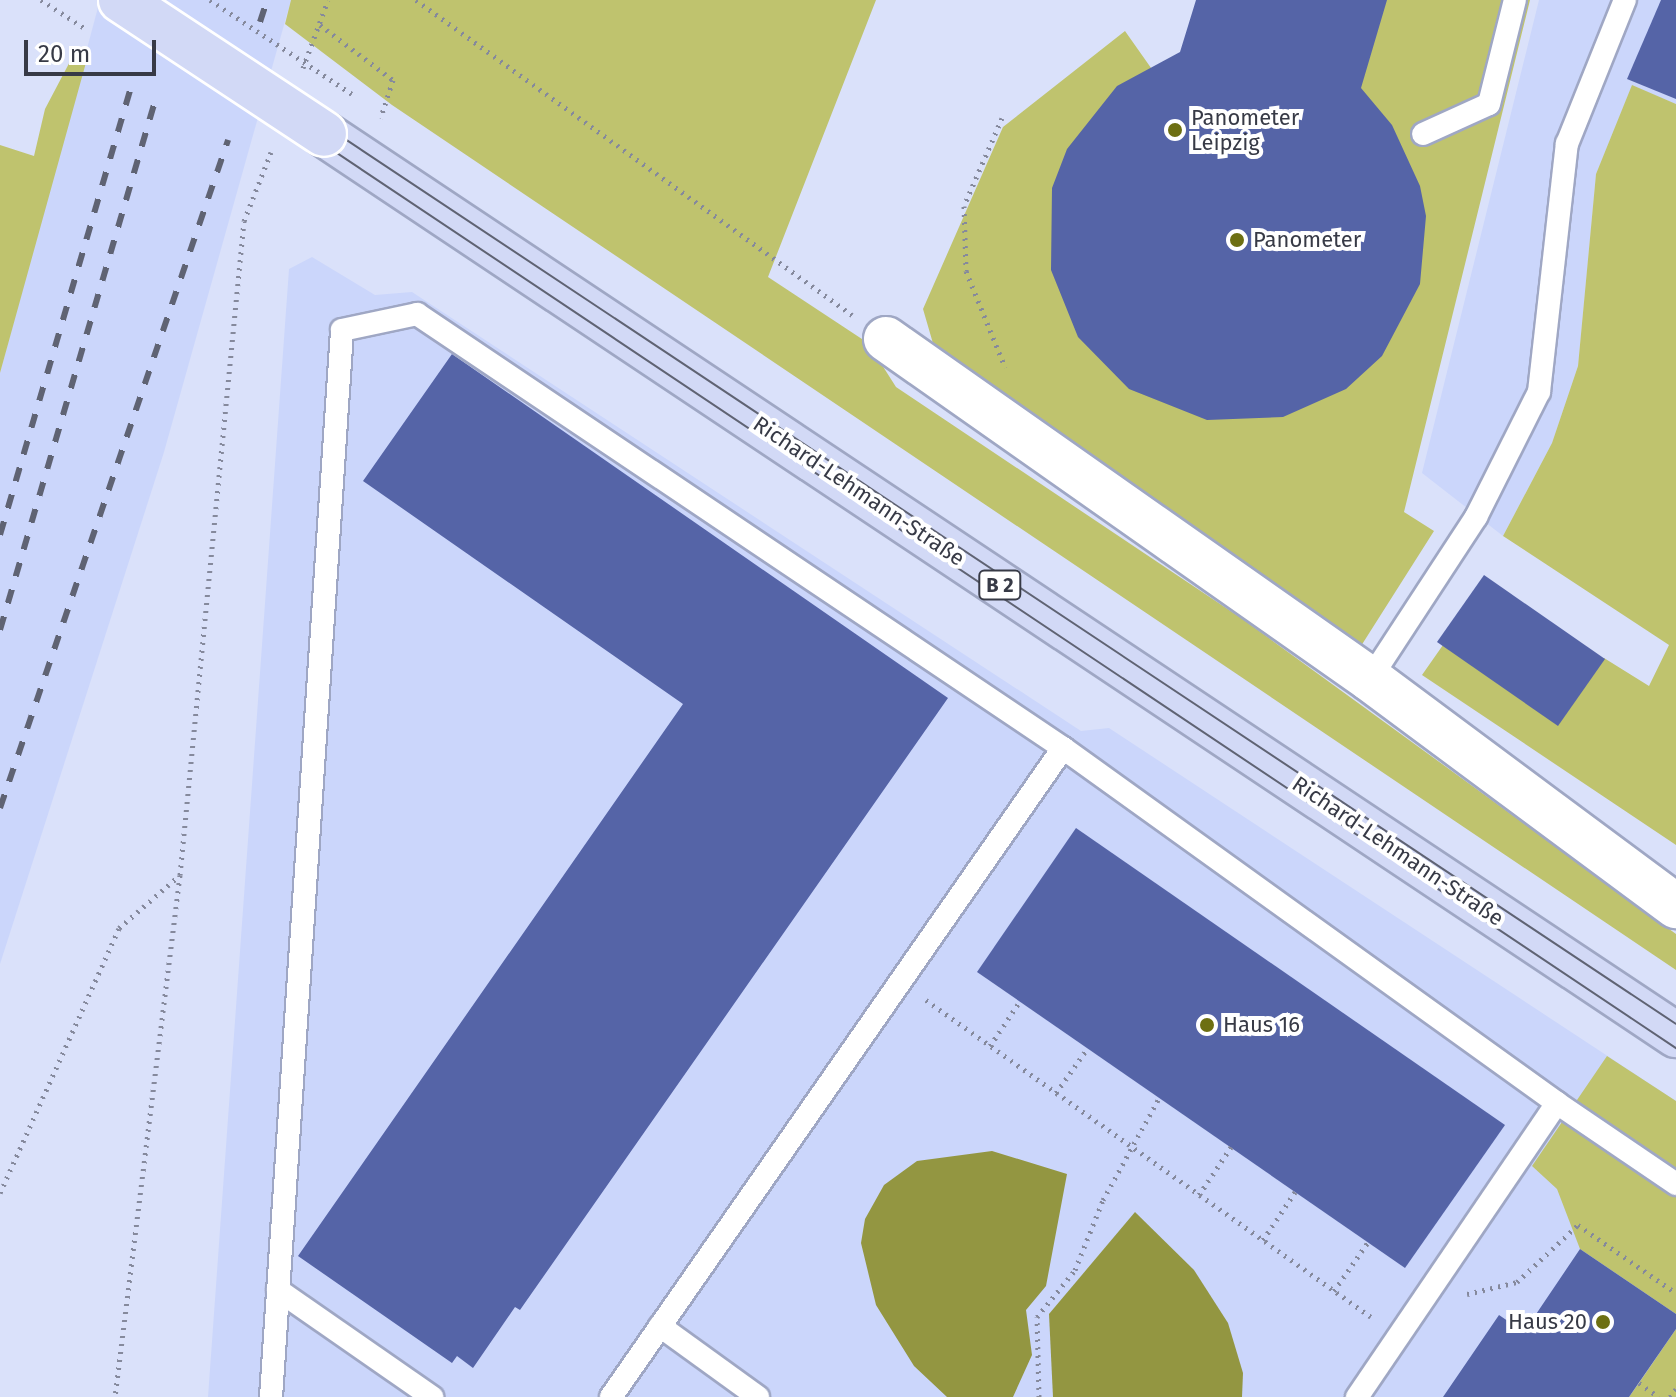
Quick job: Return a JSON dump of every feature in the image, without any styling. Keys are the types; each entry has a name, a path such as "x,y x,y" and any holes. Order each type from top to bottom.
{"main road":[{"name":"Richard-Lehmann-Straße","path":"121,0 1676,1035"}],"street":[{"path":"886,339 1370,679 1676,906"}],"lane":[{"path":"1423,134 1489,104 1515,0"},
{"path":"1370,679 1476,517 1539,392 1567,144 1625,0"},
{"path":"271,1397 342,330 417,314 1063,748 1557,1103 1676,1184"},
{"path":"611,1397 1063,748"},
{"path":"1357,1397 1557,1103"},
{"path":"278,1290 432,1397"},
{"path":"660,1326 758,1397"}],"path":[{"path":"210,0 352,94"},
{"path":"328,0 320,25 393,80"},
{"path":"416,0 886,339"},
{"path":"1002,118 964,206 966,271 1011,378"},
{"path":"115,1397 180,875 244,221"},
{"path":"0,1193 119,928 180,875"},
{"path":"900,982 1398,1336"},
{"path":"990,1046 1020,1001"},
{"path":"1056,1093 1087,1049"},
{"path":"1039,1397 1037,1317 1075,1270 1131,1146 1159,1098"},
{"path":"1199,1195 1231,1147"},
{"path":"1263,1240 1295,1192"},
{"path":"1454,1294 1517,1282 1578,1225 1676,1293"},
{"path":"1334,1291 1368,1242"},
{"path":"1639,1383 1659,1397"},
{"path":"1670,1397 1676,1389"}],"shaded area":[{"path":"100,0 291,0 164,452 0,964 0,373"},
{"path":"1539,0 1676,0 1676,104 1632,86 1596,174 1578,366 1552,443 1503,536 1422,473"},
{"path":"312,257 375,295 412,292 1081,731 1109,728 1676,1101 1676,1397 208,1397 289,269"},
{"path":"992,1151 1067,1174 1046,1286 1026,1310 1032,1355 1013,1397 947,1397 914,1366 876,1305 861,1243 865,1219 884,1185 917,1161"},
{"path":"1135,1212 1194,1270 1228,1323 1243,1373 1242,1397 1053,1397 1049,1314"}],"green space":[{"path":"291,0 876,0 768,277 868,343 896,387 1244,620 1676,934 1676,970 392,105 285,24"},
{"path":"1348,0 1530,0 1404,512 1434,531 1361,646 939,364 923,309 1003,127 1125,31 1156,75"},
{"path":"75,52 87,59 0,373 0,145 34,156 45,109"},
{"path":"1632,85 1676,104 1676,845 1422,675 1443,645 1558,725 1604,658 1649,686 1669,645 1503,536 1552,443 1578,366 1596,174"},
{"path":"1607,1056 1676,1101 1676,1314 1580,1249 1557,1189 1532,1166"},
{"path":"1676,1329 1676,1397 1629,1397 1639,1383"}],"building":[{"name":"Panometer","path":"1196,0 1387,0 1361,88 1392,125 1420,186 1426,216 1420,284 1382,356 1346,389 1283,417 1207,420 1129,389 1078,337 1051,270 1052,188 1067,149 1117,86 1180,52"},
{"path":"1661,0 1676,0 1676,99 1627,79"},
{"path":"452,354 948,698 520,1310 515,1307 473,1368 457,1356 452,1363 298,1256 683,704 363,481"},
{"path":"1484,575 1605,659 1558,726 1437,642"},
{"name":"Haus 16","path":"1076,828 1505,1125 1405,1268 977,972"},
{"name":"Haus 20","path":"1580,1249 1676,1314 1676,1329 1629,1397 1443,1397 1499,1315 1524,1332"}],"tram line":[{"path":"108,0 1676,1048"},
{"path":"136,0 1676,1024"}],"railway":[{"path":"260,22 267,0"},
{"path":"0,535 133,79"},
{"path":"0,630 157,94"},
{"path":"0,808 228,140"}],"place":[{"name":"Panometer Leipzig","path":"1175,130"},
{"name":"Panometer","path":"1237,240"},
{"name":"Haus 16","path":"1207,1025"},
{"name":"Haus 20","path":"1603,1322"}]}
